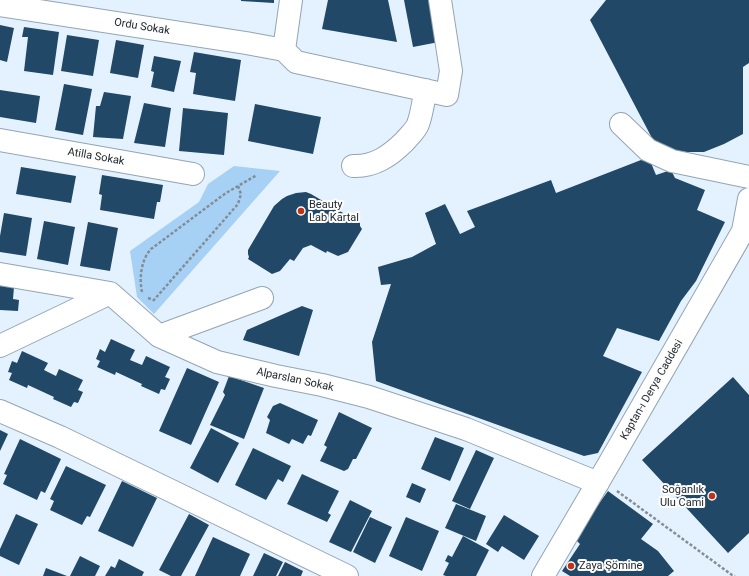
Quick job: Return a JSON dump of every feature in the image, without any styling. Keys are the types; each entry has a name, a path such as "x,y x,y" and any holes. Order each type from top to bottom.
{"street":[{"path":"291,0 284,50 296,62 448,95 451,71 440,0"},
{"name":"Ordu Sokak","path":"0,5 284,50"},
{"path":"353,166 367,165 380,160 390,154 409,136 418,125 426,90"},
{"path":"621,124 648,150 672,161 749,176"},
{"name":"Atilla Sokak","path":"0,140 193,174"},
{"name":"Kaptan-ı Derya Caddesi","path":"544,576 746,233 749,199"},
{"path":"0,274 110,293"},
{"path":"0,346 110,293"},
{"name":"Alparslan Sokak","path":"110,293 159,336 217,362 369,397 466,429 598,482"},
{"path":"159,336 262,298"},
{"path":"0,411 68,441 346,576"}],"path":[{"path":"142,294 142,267 147,254 151,249 226,193 257,175"},
{"path":"138,318 238,204 241,194 238,186"},
{"path":"145,297 154,300"},
{"path":"598,482 614,489 735,576"}],"shaded area":[{"path":"234,166 280,171 154,314 137,297 130,251 199,202 208,184"}],"building":[{"path":"274,0 274,3 241,1"},
{"path":"328,0 388,0 397,42 322,29"},
{"path":"404,0 431,0 439,42 413,47"},
{"path":"606,0 749,0 749,63 743,67 743,134 704,152 686,152 669,149 653,140 590,20"},
{"path":"0,25 14,28 7,62 0,60"},
{"path":"24,27 59,32 53,75 24,71 28,37 22,37"},
{"path":"67,35 99,40 93,76 61,71"},
{"path":"116,40 144,45 138,78 110,73"},
{"path":"194,52 241,60 235,101 193,94 196,73 190,72"},
{"path":"154,56 181,61 174,92 151,87 154,72 151,71"},
{"path":"64,84 92,89 83,135 55,130"},
{"path":"0,90 40,96 36,123 0,117"},
{"path":"104,92 131,96 123,139 93,137 96,106 100,106"},
{"path":"144,103 171,108 165,147 134,143"},
{"path":"255,104 321,117 313,154 248,141"},
{"path":"183,108 228,113 224,155 179,151"},
{"path":"641,160 651,163 656,175 671,170 675,178 705,190 697,210 725,222 696,281 681,301 659,341 617,328 603,356 642,372 598,453 584,456 376,381 372,342 391,284 381,285 378,267 412,257 436,244 425,213 445,204 460,234 475,227 467,211 551,180 556,193"},
{"path":"21,167 76,176 71,203 16,194"},
{"path":"102,175 163,185 160,202 157,202 154,219 100,210 102,195 99,194"},
{"path":"306,192 360,223 362,229 348,252 338,256 327,251 326,253 311,245 303,248 294,261 290,259 280,271 272,274 248,259 248,250 274,206 287,196"},
{"path":"4,213 32,218 26,256 0,252 0,236"},
{"path":"44,221 75,227 68,265 37,259"},
{"path":"88,222 118,228 110,271 80,266"},
{"path":"0,286 14,287 13,299 19,300 18,311 0,310"},
{"path":"302,306 313,310 299,356 243,340 247,330"},
{"path":"111,339 135,350 130,360 142,365 146,356 170,367 165,377 170,379 165,390 161,389 159,394 116,372 115,375 97,367 100,361 96,359 100,349 105,352"},
{"path":"22,351 48,363 44,370 56,376 59,369 83,380 78,390 83,392 78,403 74,402 71,407 28,385 27,388 9,380 12,373 8,372 12,361 17,363"},
{"path":"187,368 219,382 191,445 159,431"},
{"path":"229,376 264,388 244,439 210,425 225,395 223,392"},
{"name":"Soğanlık Ulu Cami","path":"733,377 749,395 749,533 728,553 642,460"},
{"path":"280,403 318,420 311,436 308,435 303,444 292,439 289,444 266,433 270,420 267,417 273,406"},
{"path":"339,412 372,428 356,459 353,459 348,469 344,471 320,461 327,447 324,445"},
{"path":"211,428 239,443 218,483 190,468"},
{"path":"0,430 8,434 0,451"},
{"path":"435,437 464,448 450,481 421,469"},
{"path":"20,439 61,459 45,493 41,491 37,500 3,484 7,475 4,474"},
{"path":"253,448 291,466 283,482 278,479 266,500 235,485"},
{"path":"476,450 494,458 470,509 452,501"},
{"path":"66,466 106,485 90,517 87,516 82,525 50,510 54,501 50,499"},
{"path":"302,474 339,491 328,513 331,515 327,522 287,504"},
{"path":"122,481 157,498 133,547 98,531"},
{"path":"412,483 426,489 420,503 406,497"},
{"path":"608,491 653,524 641,539 658,551 674,571 668,576 570,576 562,571 580,544 574,538"},
{"path":"350,500 372,511 351,552 329,542"},
{"path":"456,504 486,516 476,541 445,528"},
{"path":"16,514 38,524 19,565 0,556 0,549"},
{"path":"189,514 209,525 181,576 171,576 159,570"},
{"path":"504,515 539,536 524,560 502,546 498,552 486,544"},
{"path":"370,517 392,527 375,563 353,552"},
{"path":"406,517 439,531 422,571 389,556"},
{"path":"463,536 489,550 476,576 443,575 449,563 445,561 448,555 452,557"},
{"path":"213,537 250,554 240,576 195,576"},
{"path":"264,553 283,562 276,576 253,576"},
{"path":"80,556 100,566 95,576 70,576"},
{"path":"119,559 144,572 142,576 105,576 111,566 115,568"},
{"path":"285,562 303,571 301,576 278,576"},
{"path":"46,568 67,576 43,576"}],"place":[{"name":"Beauty Lab Kartal","path":"301,211"},
{"name":"Soğanlık Ulu Cami","path":"712,496"},
{"name":"Zaya Şömine","path":"571,566"}]}
